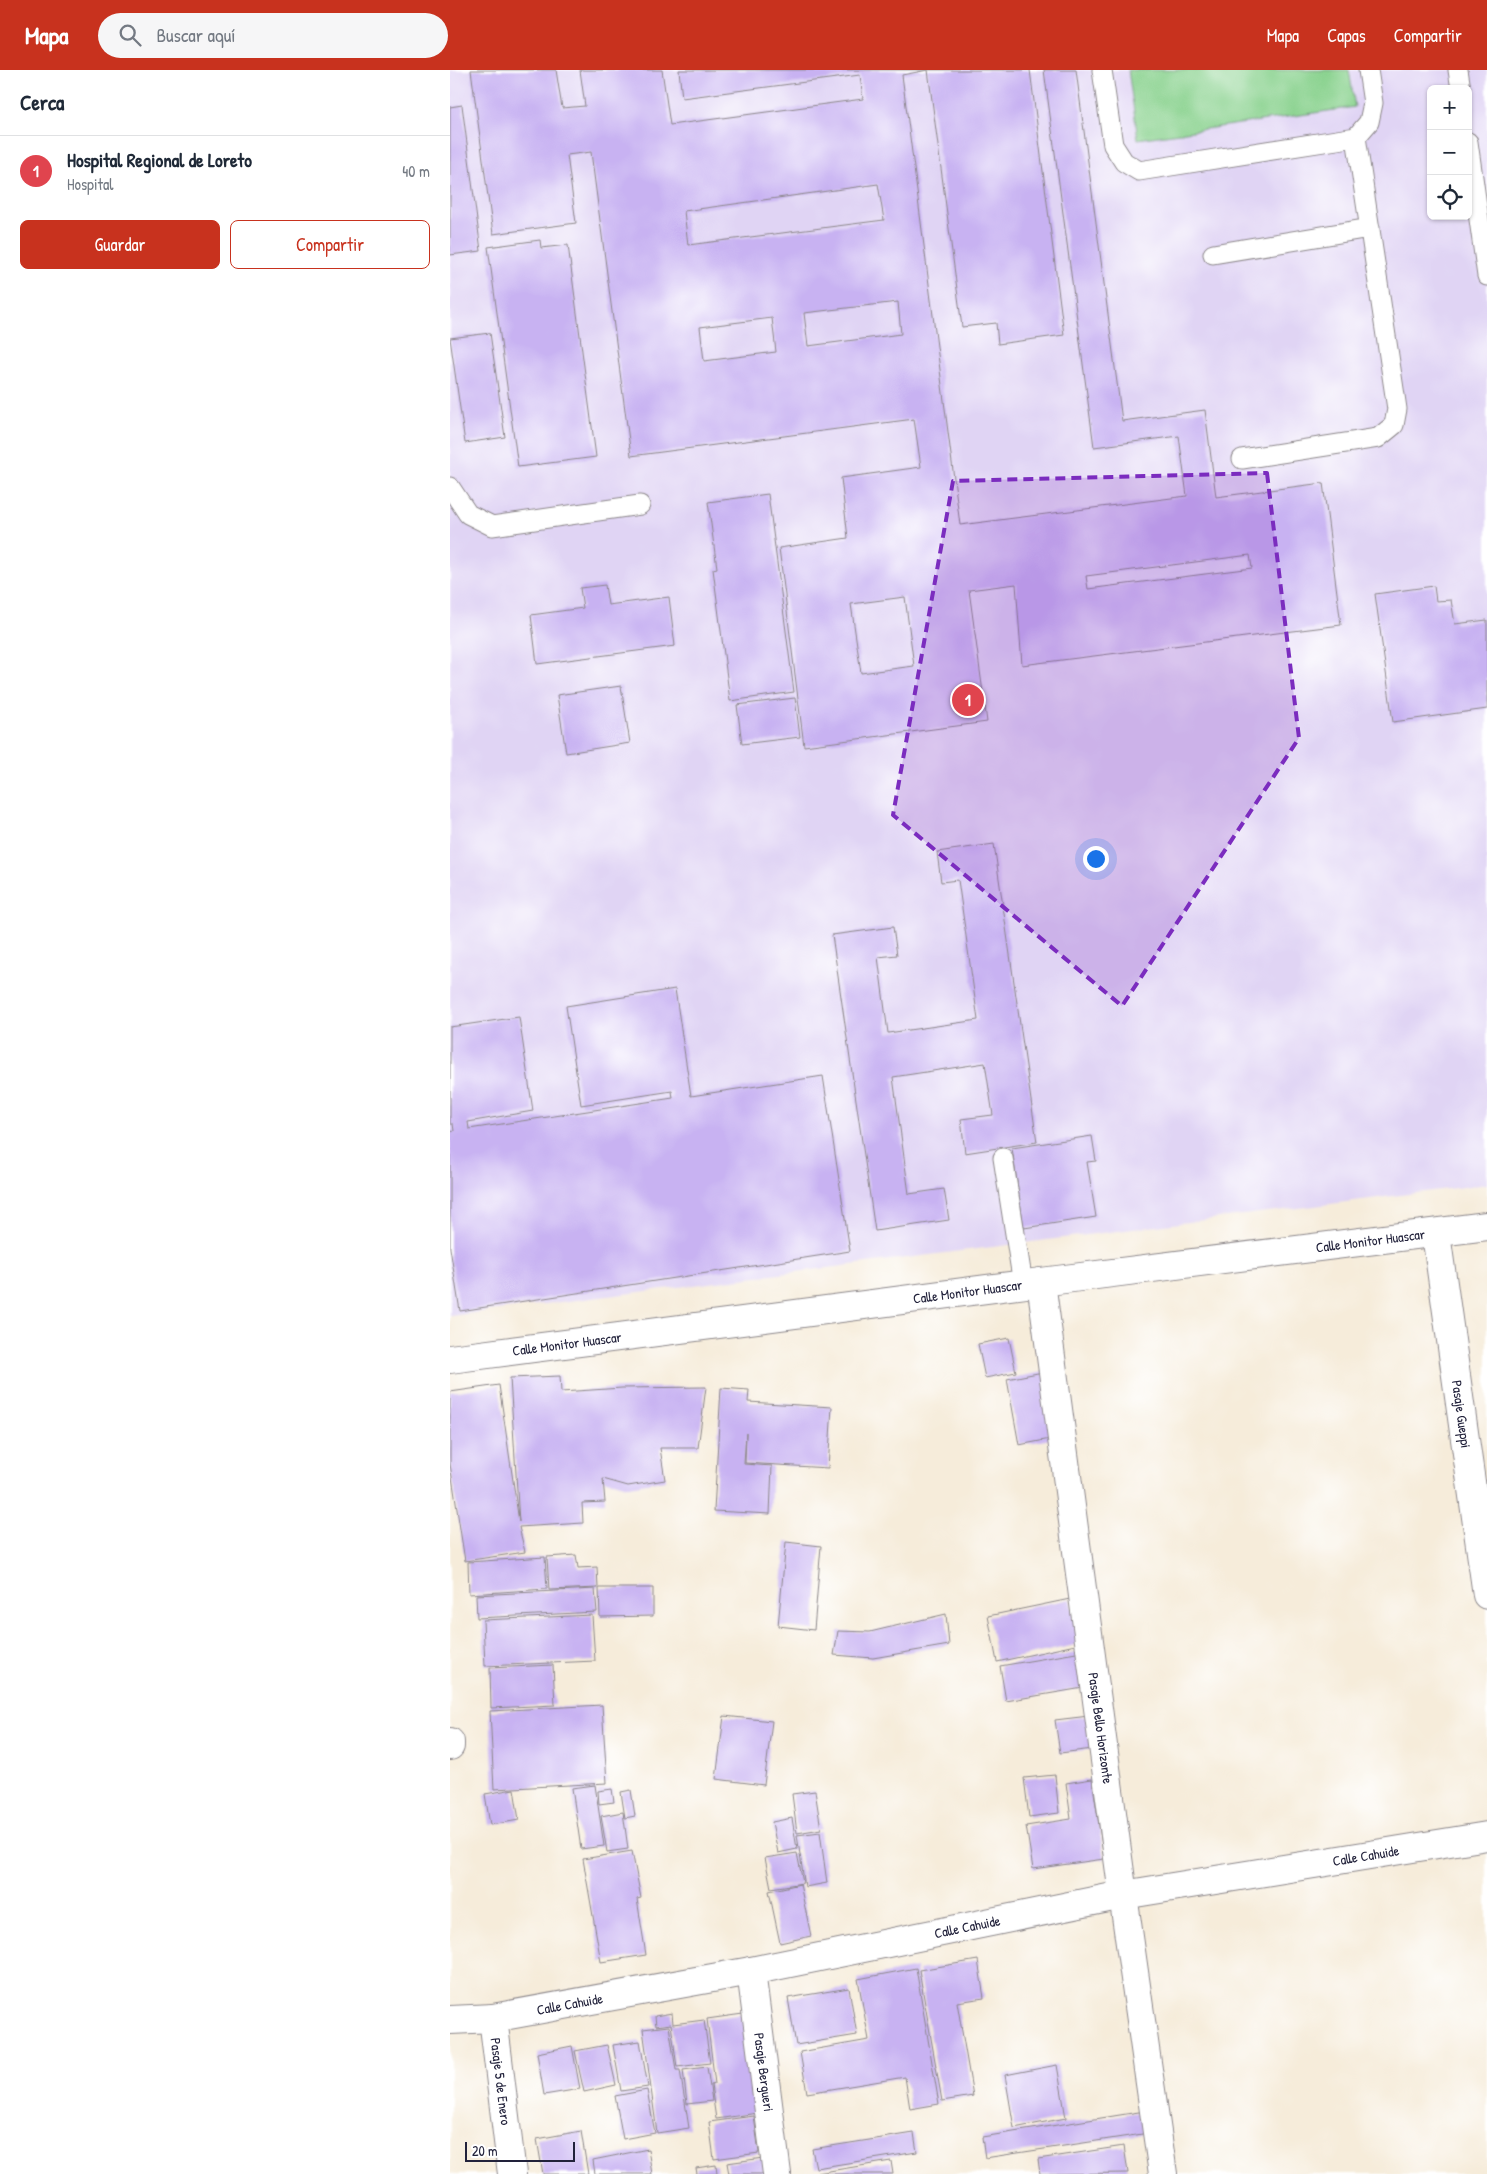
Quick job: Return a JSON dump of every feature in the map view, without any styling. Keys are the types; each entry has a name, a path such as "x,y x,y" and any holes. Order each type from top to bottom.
{"street":[{"name":"Calle Monitor Huascar","path":"450,1359 1487,1226"},
{"name":"Pasaje Gueppi","path":"1436,1234 1487,1595"},
{"name":"Pasaje Bello Horizonte","path":"1032,1283 1163,2174"},
{"name":"Calle Cahuide","path":"450,2020 493,2018 751,1971 1123,1895 1487,1836"},
{"name":"Pasaje Bergueri","path":"751,1971 776,2174"},
{"name":"Pasaje 5 de Enero","path":"493,2018 512,2174"}],"lane":[{"path":"1102,70 1113,146 1124,162 1139,171 1356,137 1369,122 1373,104 1368,70"},
{"path":"1458,70 1460,85"},
{"path":"1242,459 1378,438 1394,425 1397,409 1356,137"},
{"path":"1472,151 1479,166 1487,276"},
{"path":"1213,254 1370,228"},
{"path":"450,487 468,514 492,526 640,505"},
{"path":"1003,1158 1032,1283"}],"highlighted area":[{"path":"1267,473 1299,738 1122,1006 893,815 953,481"}],"shaded area":[{"path":"450,70 1487,70 1487,1184 450,1316"}],"green space":[{"path":"1128,70 1349,70 1355,107 1138,139"}],"building":[{"path":"471,70 556,70 562,108 585,106 580,70 662,70 670,125 863,99 860,75 682,98 679,70 928,70 902,75 960,525 1187,496 1179,436 1094,447 1044,70 1076,70 1122,421 1205,410 1216,497 1323,483 1341,625 1022,665 1016,584 969,590 987,722 804,746 779,548 848,538 841,478 921,467 914,419 631,456 591,152 567,155 576,223 493,234","holes":["878,184 884,220 688,245 684,211","898,302 901,334 808,346 804,313","772,318 776,352 704,361 700,327","1250,555 1252,568 1088,589 1086,576","905,597 914,666 861,673 851,604"]},
{"path":"928,70 1030,70 1064,335 998,344 996,323 962,327"},
{"path":"462,105 481,251 450,255 450,107"},
{"path":"540,240 541,248 568,245 596,457 518,467 488,247"},
{"path":"490,333 505,437 465,443 450,338"},
{"path":"768,494 794,692 730,701 713,569 717,568 708,502"},
{"path":"605,585 608,605 669,597 675,646 537,664 531,615 583,608 580,588"},
{"path":"1434,586 1436,601 1451,600 1455,624 1487,620 1487,709 1393,722 1375,594"},
{"path":"621,686 630,743 566,753 557,695"},
{"path":"795,698 800,737 742,744 737,705"},
{"path":"994,844 1037,1142 965,1153 961,1119 993,1115 985,1063 893,1077 909,1194 944,1189 949,1220 875,1231 832,935 893,927 897,955 878,957 888,1033 978,1020 958,880 941,882 937,852"},
{"path":"675,989 691,1096 823,1076 850,1251 460,1311 450,1248 450,1132 454,1131 453,1124 450,1124 450,1027 519,1017 533,1111 468,1122 469,1129 673,1098 672,1091 581,1105 566,1006"},
{"path":"1092,1136 1096,1161 1087,1162 1096,1217 1024,1228 1012,1148"},
{"path":"1009,1338 1016,1372 985,1378 978,1344"},
{"path":"1048,1371 1061,1437 1019,1445 1007,1379"},
{"path":"560,1376 561,1392 622,1388 706,1387 698,1448 660,1448 665,1480 628,1486 603,1479 605,1502 582,1503 583,1523 519,1527 525,1552 465,1561 450,1464 450,1392 499,1385 519,1522 510,1378"},
{"path":"721,1388 749,1390 748,1402 832,1407 828,1468 745,1463 746,1433 744,1464 772,1466 770,1514 714,1511"},
{"path":"786,1542 821,1546 814,1630 778,1626"},
{"path":"576,1555 578,1568 597,1567 598,1588 549,1590 547,1557"},
{"path":"545,1557 547,1589 469,1594 468,1562"},
{"path":"599,1588 653,1588 653,1616 600,1617"},
{"path":"595,1589 597,1612 477,1618 476,1595"},
{"path":"1070,1599 1080,1644 997,1662 988,1616"},
{"path":"946,1614 949,1645 873,1658 834,1655 838,1631 870,1632"},
{"path":"592,1615 595,1661 485,1666 483,1620"},
{"path":"1082,1652 1089,1687 1006,1701 1000,1666"},
{"path":"553,1665 555,1705 491,1708 490,1668"},
{"path":"602,1705 607,1783 494,1789 490,1711"},
{"path":"724,1716 772,1721 764,1785 716,1779"},
{"path":"1089,1716 1093,1749 1060,1753 1055,1720"},
{"path":"1055,1775 1059,1813 1029,1817 1024,1778"},
{"path":"1092,1779 1104,1859 1033,1869 1026,1826 1071,1819 1066,1783"},
{"path":"595,1785 604,1846 581,1849 572,1788"},
{"path":"514,1789 519,1820 490,1825 485,1794"},
{"path":"612,1789 614,1802 599,1804 598,1791"},
{"path":"631,1790 635,1816 625,1818 621,1792"},
{"path":"815,1791 821,1829 797,1833 792,1794"},
{"path":"623,1812 628,1849 607,1852 601,1816"},
{"path":"792,1818 797,1849 778,1853 772,1822"},
{"path":"820,1832 827,1883 805,1887 797,1835"},
{"path":"632,1851 641,1898 637,1899 646,1955 601,1962 583,1859"},
{"path":"797,1853 803,1883 771,1888 765,1858"},
{"path":"800,1884 811,1936 780,1943 769,1891"},
{"path":"978,1960 984,1998 957,2002 973,2096 942,2101 919,1970"},
{"path":"916,1968 939,2104 910,2109 905,2077 807,2093 800,2052 869,2040 858,1979"},
{"path":"849,1988 857,2035 796,2045 788,1998"},
{"path":"672,2013 673,2024 704,2020 710,2063 677,2067 671,2024 656,2026 655,2016"},
{"path":"743,2014 758,2113 716,2119 711,2085 715,2084 707,2019"},
{"path":"669,2026 676,2070 680,2070 689,2128 657,2133 643,2029"},
{"path":"640,2041 648,2087 621,2091 613,2045"},
{"path":"607,2045 616,2085 584,2092 575,2051"},
{"path":"572,2046 580,2089 544,2095 537,2053"},
{"path":"1057,2065 1066,2118 1014,2128 1005,2075"},
{"path":"707,2067 712,2101 687,2104 683,2070"},
{"path":"647,2090 655,2133 623,2139 615,2096"},
{"path":"1145,2111 1149,2133 985,2158 982,2137"},
{"path":"754,2116 759,2153 714,2159 709,2122"},
{"path":"581,2131 588,2174 543,2174 537,2139"},
{"path":"914,2133 917,2152 816,2168 812,2149"},
{"path":"1124,2146 1128,2173 1040,2174 1038,2159"},
{"path":"648,2149 652,2174 595,2174 593,2160"},
{"path":"763,2158 765,2174 729,2174 727,2163"},
{"path":"891,2161 893,2174 817,2174 817,2173"},
{"path":"716,2165 717,2174 697,2174 696,2168"}],"place":[{"name":"Hospital Regional de Loreto","path":"968,700"}]}
